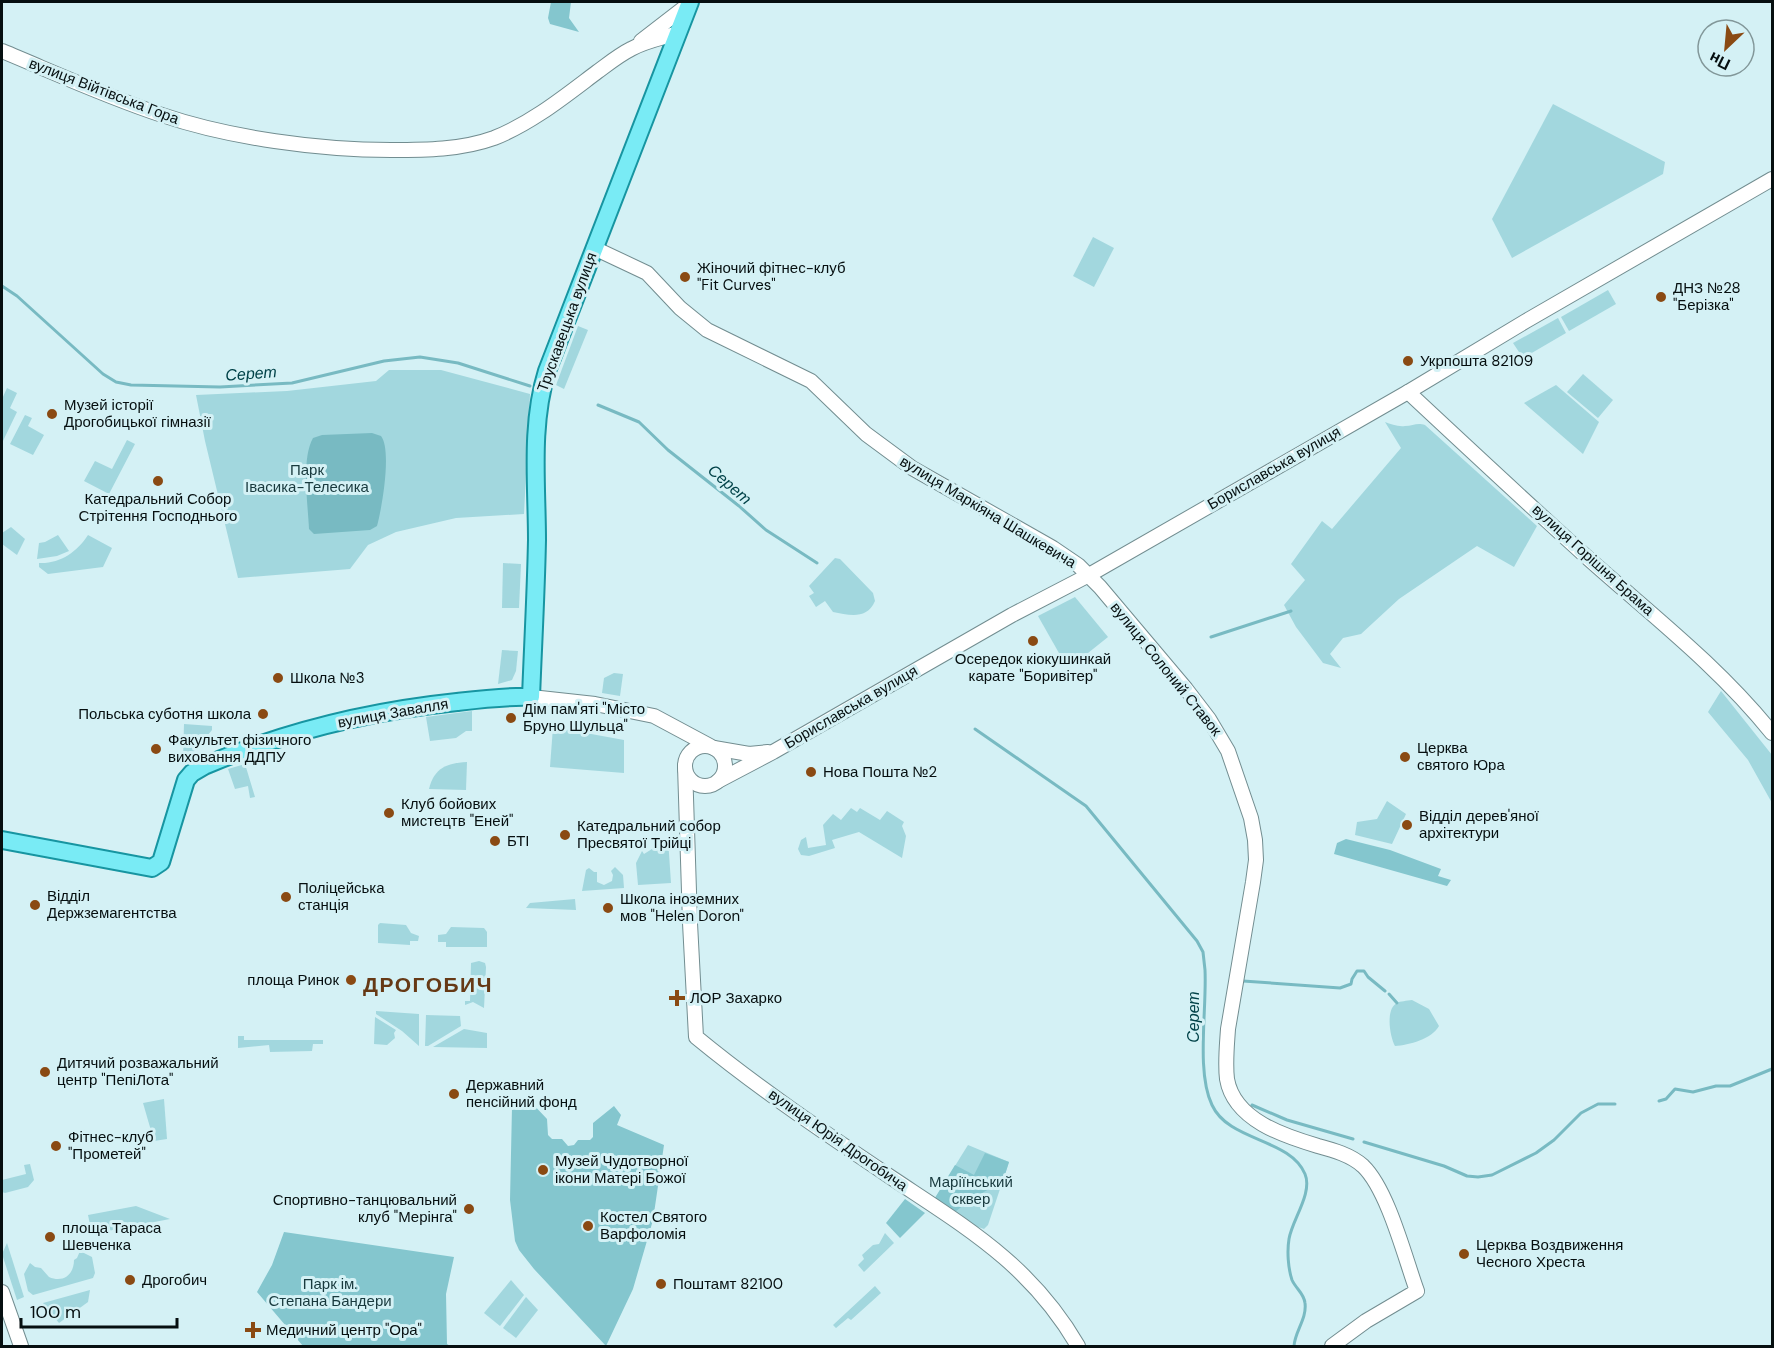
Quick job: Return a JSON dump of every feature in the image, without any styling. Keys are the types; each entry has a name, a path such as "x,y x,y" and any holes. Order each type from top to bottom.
{"main road":[{"name":"Трускавецька вулиця","path":"531,697 537,545 537,458 541,391 690,3"},
{"name":"вулиця Завалля","path":"2,840 152,867 161,862 189,776 204,766 334,723 384,711 501,697 531,697"}],"street":[{"path":"638,45 690,3"},
{"name":"вулиця Війтівська Гора","path":"2,51 139,107 195,125 224,132 312,145 386,150 451,148 495,137 545,110 638,45 678,33"},
{"path":"638,45 670,53"},
{"name":"Бориславська вулиця","path":"685,803 716,782 1089,574 1408,392 1526,321 1773,179"},
{"name":"вулиця Маркіяна Шашкевича","path":"594,248 647,273 680,308 707,330 811,381 866,434 912,468 1053,548 1089,574"},
{"name":"вулиця Горішня Брама","path":"1408,392 1590,560 1700,656 1743,698 1773,733"},
{"name":"вулиця Солоний Ставок","path":"1089,574 1186,689 1222,738 1251,818 1256,860 1228,1029 1227,1082 1237,1102 1248,1114 1271,1129 1351,1158 1364,1167 1372,1176 1384,1198 1417,1291 1366,1321 1332,1347"},
{"name":"Бориславська вулиця","path":"531,697 628,710 654,716 712,747 749,754 773,752"},
{"path":"670,724 680,740 685,764 687,774 693,782 701,785 716,782 724,773 725,764 722,754 712,747 702,746 694,749 685,764 685,803"},
{"name":"вулиця Юрія Дрогобича","path":"685,803 696,1037 737,1071 991,1245 1040,1293 1078,1347"},
{"path":"2,1292 21,1347"}],"green space":[{"path":"551,2 571,2 569,18 579,32 550,24 548,18"},
{"path":"1553,104 1665,162 1663,174 1512,258 1492,219"},
{"path":"1093,237 1114,248 1094,287 1073,276"},
{"path":"1608,290 1616,304 1569,331 1561,317"},
{"path":"1558,318 1566,333 1523,358 1513,343"},
{"path":"578,326 588,330 564,389 556,385"},
{"name":"Парк Івасика-Телесика","path":"389,370 441,370 530,394 524,514 456,518 396,532 368,545 350,569 238,578 196,395 287,391 376,381"},
{"path":"1583,374 1613,400 1598,418 1567,392"},
{"path":"1556,385 1599,422 1583,454 1524,403"},
{"path":"7,388 17,393 10,408 17,412 2,443 2,399"},
{"path":"25,415 32,418 28,426 44,435 33,455 10,444"},
{"path":"1385,422 1400,426 1425,425 1537,526 1514,567 1477,546 1399,599 1361,634 1343,638 1330,654 1341,668 1323,663 1296,627 1284,605 1305,580 1291,564 1322,521 1332,529 1401,448"},
{"path":"127,440 135,444 109,494 84,481 95,461 112,469"},
{"path":"11,527 25,539 17,555 2,544 2,533"},
{"path":"58,535 69,551 57,556 37,559 39,543"},
{"path":"88,535 112,548 103,567 48,574 39,567 39,563 47,563 67,556 79,547"},
{"path":"835,558 840,559 873,593 875,601 872,607 862,614 833,612 825,601 816,607 809,596 814,593 809,586"},
{"path":"503,563 521,564 519,608 502,608"},
{"path":"1075,597 1108,637 1068,669 1038,616"},
{"path":"502,650 518,651 516,671 512,680 498,684"},
{"path":"614,673 623,674 620,696 602,693 604,678"},
{"path":"1721,691 1772,755 1772,803 1748,760 1708,712"},
{"path":"472,711 472,731 466,731 456,738 430,741 426,717"},
{"path":"184,724 212,726 212,730 188,759 183,761"},
{"path":"553,727 624,740 624,773 550,767"},
{"path":"467,762 466,790 429,789 434,776 442,768"},
{"path":"245,764 255,797 250,798 248,786 235,789 228,769"},
{"path":"1387,801 1406,814 1392,844 1355,835 1357,822 1377,819"},
{"path":"851,808 857,812 860,808 880,820 887,811 904,822 902,826 906,836 902,858 859,832 832,840 835,848 809,856 801,855 798,849 801,840 806,837 808,848 826,845 823,825 833,814 841,820"},
{"path":"668,839 671,883 638,885 636,863 642,851 644,854"},
{"path":"1346,839 1390,850 1441,869 1438,876 1451,880 1447,886 1334,854 1337,843"},
{"path":"615,867 623,875 624,888 582,891 586,870 589,868 597,872 597,882 604,885 612,881 611,871"},
{"path":"575,899 576,910 526,908 530,903"},
{"path":"380,923 406,925 411,933 419,936 418,941 410,941 410,945 378,943"},
{"path":"451,927 484,928 487,932 487,947 446,947 446,942 438,942 438,935 446,934"},
{"path":"479,961 485,963 486,967 484,1008 473,1002 465,1005 465,1001 470,1001 471,963"},
{"path":"1412,1000 1429,1009 1439,1026 1426,1038 1395,1046 1390,1030 1391,1011 1397,1003"},
{"path":"376,1011 419,1014 419,1046 402,1031 376,1014"},
{"path":"426,1015 460,1016 461,1026 425,1046"},
{"path":"375,1017 396,1030 395,1038 387,1045 374,1044"},
{"path":"464,1029 487,1033 487,1048 433,1047"},
{"path":"238,1036 244,1036 244,1040 323,1040 323,1044 313,1044 312,1051 270,1052 269,1045 238,1048"},
{"path":"164,1099 167,1139 154,1141 143,1103"},
{"path":"521,1101 530,1101 547,1119 548,1135 552,1139 562,1139 568,1146 574,1145 578,1140 590,1140 593,1137 593,1123 614,1106 621,1115 617,1125 664,1145 653,1220 633,1289 606,1346 534,1269 515,1241 510,1200 512,1107 521,1107"},
{"name":"Маріїнський сквер","path":"968,1145 1009,1162 988,1225 984,1229 975,1226 935,1198"},
{"path":"985,1153 1009,1162 1003,1181 970,1200 955,1212 935,1198 955,1165 974,1175"},
{"path":"30,1164 34,1180 28,1187 2,1192 2,1180 26,1174 24,1165"},
{"path":"905,1199 925,1213 900,1238 886,1223"},
{"path":"136,1206 170,1219 92,1234 88,1215"},
{"name":"Парк ім. Степана Бандери","path":"284,1232 454,1257 446,1294 447,1344 450,1346 303,1346 257,1292 272,1265"},
{"path":"885,1233 894,1243 864,1272 858,1265 864,1259 862,1255 873,1245 879,1244"},
{"path":"7,1243 24,1297 17,1300 2,1254"},
{"path":"80,1251 92,1257 95,1273 93,1278 33,1295 28,1291 24,1274 30,1263 41,1268 49,1277 59,1279 70,1274 74,1260"},
{"path":"511,1280 524,1295 500,1326 484,1313"},
{"path":"875,1286 881,1293 851,1320 848,1318 836,1328 833,1325"},
{"path":"90,1290 88,1302 59,1323 43,1303"},
{"path":"526,1297 538,1310 516,1338 503,1328"}],"shaded area":[{"path":"372,433 381,436 386,453 383,493 377,526 370,530 314,534 309,529 306,482 307,458 313,438 322,435"}],"waterway":[{"name":"Серет","path":"2,286 17,296 103,374 116,382 131,385 220,387 292,383 384,361 420,357 458,363 530,386"},
{"name":"Серет","path":"598,405 639,422 668,450 766,530 817,563"},
{"path":"1211,637 1291,611"},
{"name":"Серет","path":"975,729 1086,806 1197,941 1203,952 1205,970 1203,1058 1207,1091 1212,1105 1220,1117 1232,1126 1287,1153 1297,1162 1307,1181 1304,1198 1288,1244 1291,1275 1305,1303 1294,1346"},
{"path":"1243,981 1340,988 1351,984 1357,971 1364,971 1385,991"},
{"path":"1389,994 1397,1003"},
{"path":"1659,1101 1666,1099 1675,1089 1693,1092 1716,1086 1730,1086 1772,1069"},
{"path":"1364,1142 1444,1166 1467,1176 1492,1175 1536,1153 1554,1140 1581,1113 1598,1104 1615,1104"},
{"path":"1252,1105 1287,1120 1353,1139"}],"place":[{"name":"Жіночий фітнес-клуб \"Fit Curves\"","path":"685,277"},
{"name":"ДНЗ №28 \"Берізка\"","path":"1661,297"},
{"name":"Укрпошта 82109","path":"1408,361"},
{"name":"Музей історії Дрогобицької гімназії","path":"52,414"},
{"name":"Катедральний Собор Стрітення Господнього","path":"158,481"},
{"name":"Осередок кіокушинкай карате \"Боривітер\"","path":"1033,641"},
{"name":"Школа №3","path":"278,678"},
{"name":"Польська суботня школа","path":"263,714"},
{"name":"Дім пам'яті \"Місто Бруно Шульца\"","path":"511,718"},
{"name":"Факультет фізичного виховання ДДПУ","path":"156,749"},
{"name":"Церква святого Юра","path":"1405,757"},
{"name":"Нова Пошта №2","path":"811,772"},
{"name":"Клуб бойових мистецтв \"Еней\"","path":"389,813"},
{"name":"Відділ дерев'яної архітектури","path":"1407,825"},
{"name":"Катедральний собор Пресвятої Трійці","path":"565,835"},
{"name":"БТІ","path":"495,841"},
{"name":"Поліцейська станція","path":"286,897"},
{"name":"Відділ Держземагентства","path":"35,905"},
{"name":"Школа іноземних мов \"Helen Doron\"","path":"608,908"},
{"name":"площа Ринок","path":"351,980"},
{"name":"ЛОР Захарко","path":"677,998"},
{"name":"Дитячий розважальний центр \"ПепіЛота\"","path":"45,1072"},
{"name":"Державний пенсійний фонд","path":"454,1094"},
{"name":"Фітнес-клуб \"Прометей\"","path":"56,1146"},
{"name":"Музей Чудотворної ікони Матері Божої","path":"543,1170"},
{"name":"Спортивно-танцювальний клуб \"Мерінга\"","path":"469,1209"},
{"name":"Костел Святого Варфоломія","path":"588,1226"},
{"name":"площа Тараса Шевченка","path":"50,1237"},
{"name":"Церква Воздвиження Чесного Хреста","path":"1464,1254"},
{"name":"Дрогобич","path":"130,1280"},
{"name":"Поштамт 82100","path":"661,1284"},
{"name":"Медичний центр \"Ора\"","path":"253,1330"}],"district":[{"name":"ДРОГОБИЧ","path":"428,985"}]}
